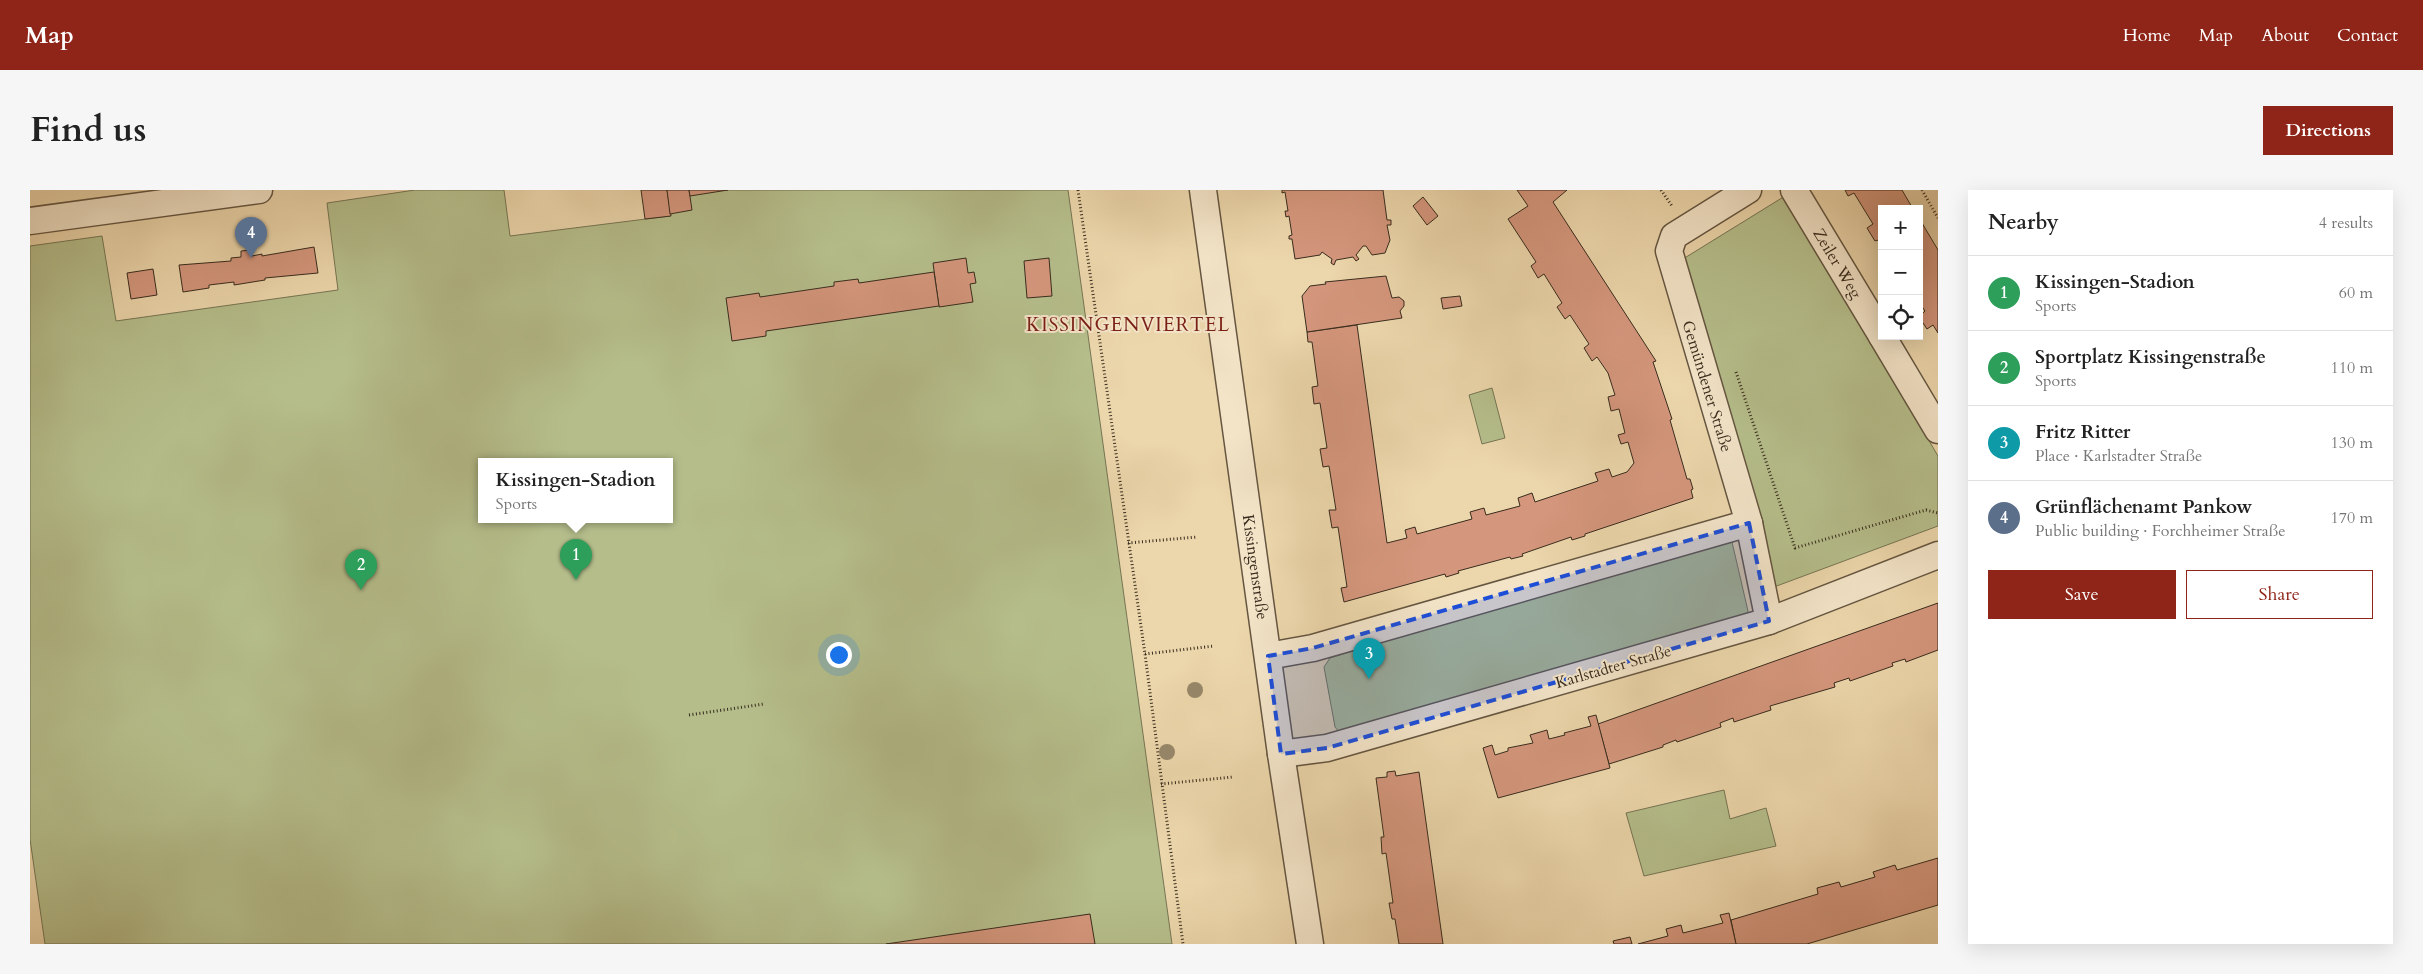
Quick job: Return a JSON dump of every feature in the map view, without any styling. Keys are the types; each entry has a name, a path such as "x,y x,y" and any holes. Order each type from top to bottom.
{"street":[{"path":"30,222 259,190"},
{"name":"Kissingenstraße","path":"1204,190 1281,754 1310,944"},
{"name":"Gemündener Straße","path":"1748,190 1674,236 1669,251 1749,522 1770,621"},
{"name":"Zeiler Weg","path":"1794,190 1878,329"},
{"name":"Zeiler Weg","path":"1884,340 1938,430"},
{"path":"1268,656 1313,648 1749,522"},
{"name":"Karlstadter Straße","path":"1281,754 1327,748 1770,621 1938,555"}],"path":[{"path":"1078,190 1183,944"},
{"path":"1922,190 1938,218"},
{"path":"1734,368 1795,548 1926,510 1938,513"},
{"path":"1128,543 1197,537"},
{"path":"1144,654 1214,646"},
{"path":"689,715 764,704"},
{"path":"1161,784 1232,777"}],"highlighted area":[{"path":"1749,523 1769,621 1327,748 1281,754 1268,656 1313,648"}],"green space":[{"path":"415,190 504,190 510,236 670,216 667,190 1068,190 1172,944 45,944 30,839 30,246 102,236 116,321 338,290 327,203"},
{"path":"1785,196 1938,456 1938,526 1774,587 1683,259"},
{"path":"1492,388 1505,438 1482,444 1469,395"},
{"path":"1722,537 1732,542 1748,611 1746,616 1339,732 1335,727 1324,667 1330,658"},
{"path":"1724,790 1730,819 1766,808 1776,846 1644,876 1626,813"}],"building":[{"path":"641,190 667,190 671,216 645,219"},
{"path":"667,190 689,190 692,210 670,214"},
{"path":"689,190 728,190 690,196"},
{"path":"1282,190 1383,190 1387,220 1391,220 1391,225 1387,225 1390,240 1385,253 1372,255 1366,246 1363,246 1356,255 1359,259 1356,261 1353,257 1336,260 1334,265 1331,263 1332,259 1322,252 1320,255 1295,259 1292,239 1289,239 1289,236 1292,235 1289,216 1286,217 1285,211 1288,211 1285,192 1282,193"},
{"path":"1517,190 1567,190 1553,202 1656,361 1653,362 1672,419 1670,420 1687,479 1690,479 1693,489 1691,490 1693,498 1585,534 1585,536 1572,540 1571,537 1522,554 1523,556 1511,559 1510,557 1458,571 1459,573 1446,577 1445,574 1344,602 1341,588 1347,587 1338,527 1332,528 1329,510 1336,510 1329,466 1323,467 1320,449 1327,448 1320,403 1314,404 1312,387 1318,386 1312,342 1308,342 1307,332 1357,325 1387,543 1407,538 1405,530 1415,527 1417,534 1472,519 1470,512 1484,508 1486,515 1520,506 1518,498 1532,493 1535,502 1598,481 1595,473 1609,469 1612,477 1627,472 1634,463 1628,442 1621,444 1618,435 1625,433 1619,409 1611,411 1608,397 1615,395 1608,373 1597,357 1592,361 1584,348 1589,344 1570,315 1565,319 1557,307 1562,303 1544,274 1538,278 1531,266 1536,262 1508,219 1528,206"},
{"path":"1845,190 1902,190 1911,205 1878,205 1878,240 1875,241 1867,228 1873,224 1854,193 1848,196"},
{"path":"1423,197 1438,216 1427,225 1413,206"},
{"path":"1923,225 1938,250 1938,333 1933,325 1927,329 1923,323 1923,313 1925,311 1923,308"},
{"path":"314,247 318,273 265,278 265,280 234,285 234,282 209,285 209,288 183,292 179,265 231,261 231,258 241,257 241,251 251,250 252,256 262,254 262,256"},
{"path":"966,258 968,273 974,272 976,283 970,284 973,302 939,307 933,263"},
{"path":"1049,258 1052,296 1027,298 1024,261"},
{"path":"153,269 157,295 131,299 127,273"},
{"path":"934,272 939,306 766,331 766,336 732,341 726,298 759,293 760,297 834,286 834,282 858,279 859,283"},
{"path":"1386,276 1392,298 1399,297 1404,301 1404,306 1400,311 1402,318 1307,332 1302,296 1310,286 1326,284 1325,282"},
{"path":"1460,296 1462,306 1443,309 1441,298"},
{"path":"1938,603 1938,650 1906,662 1905,659 1892,663 1893,666 1850,681 1849,678 1834,683 1835,687 1770,706 1771,710 1734,722 1733,718 1720,723 1721,727 1677,742 1676,740 1663,745 1663,747 1609,764 1598,724"},
{"path":"1596,715 1610,768 1498,798 1483,748 1492,745 1495,755 1508,751 1508,748 1533,743 1530,735 1547,730 1549,739 1565,735 1564,733 1591,726 1588,717"},
{"path":"1395,771 1396,776 1419,772 1443,944 1399,944 1395,919 1392,919 1389,903 1393,903 1386,853 1382,854 1381,837 1384,837 1376,778 1387,777 1387,772"},
{"path":"1938,858 1938,905 1807,944 1736,944 1731,920 1818,894 1817,888 1839,882 1841,887 1875,877 1873,872 1895,865 1897,870"},
{"path":"1729,913 1736,944 1638,944 1668,936 1666,929 1681,925 1683,933 1723,923 1720,915"},
{"path":"1090,914 1095,944 886,944"},
{"path":"1630,937 1632,944 1614,944 1613,941"}],"place":[{"name":"Grünflächenamt Pankow","path":"251,258"},
{"name":"Kissingen-Stadion","path":"576,580"},
{"name":"Sportplatz Kissingenstraße","path":"361,590"},
{"name":"Fritz Ritter","path":"1369,679"}],"district":[{"name":"KISSINGENVIERTEL","path":"1128,324"}]}
